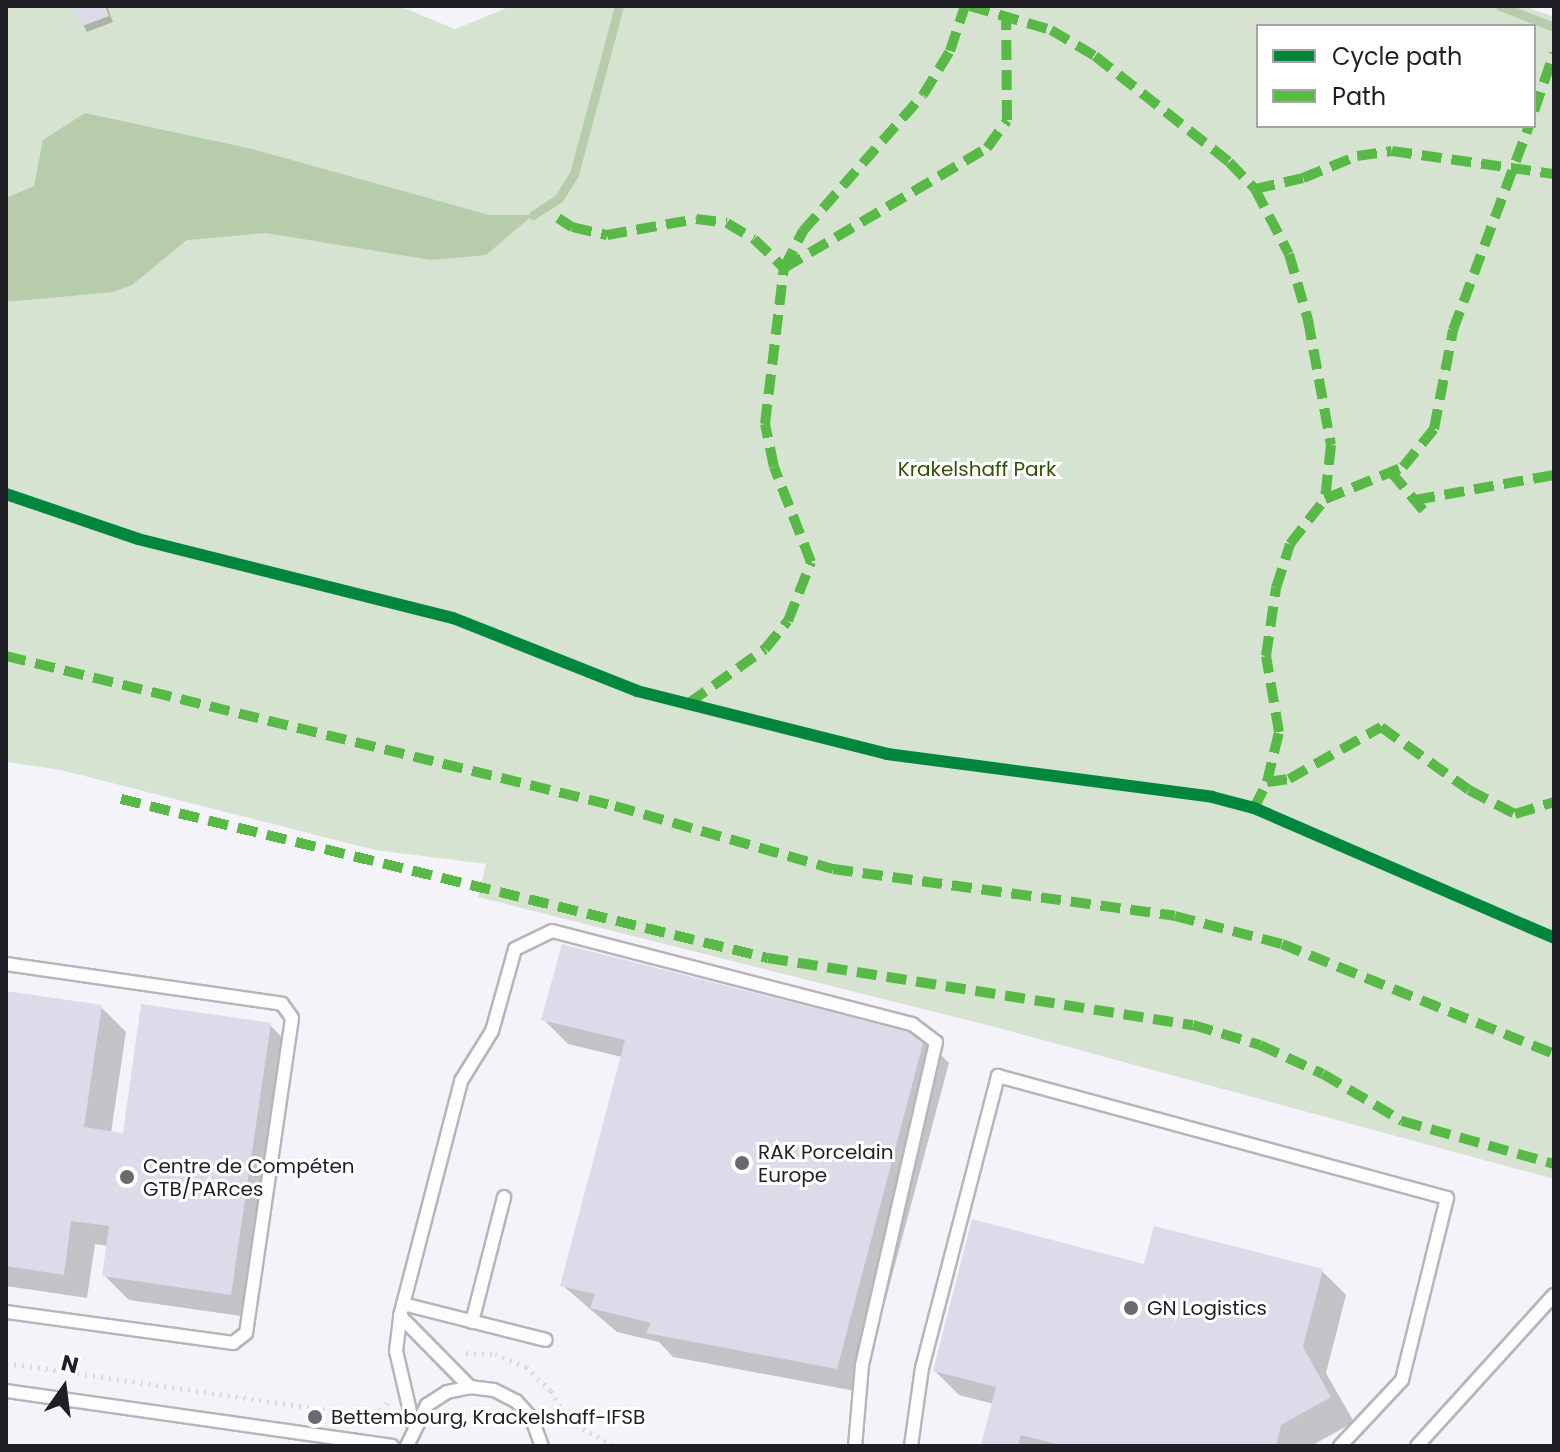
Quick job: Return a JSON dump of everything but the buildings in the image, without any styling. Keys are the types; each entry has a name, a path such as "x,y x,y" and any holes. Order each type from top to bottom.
{"lane":[{"path":"413,1424 396,1351 401,1310 461,1081 492,1031 515,949 552,931 912,1024 936,1042 862,1365 855,1446"},
{"path":"6,964 282,1004 292,1018 246,1333 233,1343 6,1312"},
{"path":"911,1446 922,1368 998,1076 1447,1198 1402,1380 1340,1446"},
{"path":"472,1322 504,1197"},
{"path":"1417,1446 1554,1295"},
{"path":"401,1310 472,1322 546,1340"},
{"path":"401,1310 470,1387"},
{"path":"407,1446 413,1424 427,1405 447,1392 470,1387 494,1390 516,1401 532,1419 542,1446"},
{"path":"6,1391 392,1446"}],"path":[{"path":"1546,173 1554,166"},
{"path":"689,703 833,869"},
{"path":"6,1363 363,1415 381,1409"}],"green space":[{"name":"Krakelshaff Park","path":"6,6 399,6 455,29 511,6 1523,6 1554,17 1554,1179 991,1026 478,897 486,864 375,850 61,770 6,762"}],"shaded area":[{"path":"85,113 252,149 489,215 533,215 486,255 431,260 266,233 187,240 132,285 113,292 6,302 6,198 34,186 43,140"}],"waterway":[{"path":"533,215 559,198 574,174 619,6"},
{"path":"1500,6 1554,27"}],"marked path":[{"path":"689,703 765,649 788,621 811,562 774,467 765,424 784,268 803,231 923,95 950,51 965,6"},
{"path":"970,6 1051,30 1095,56 1229,162 1255,189 1289,254 1308,320 1331,445 1325,499"},
{"path":"558,218 572,227 607,235 696,219 727,223 754,239 784,268 987,148 1007,120 1006,15"},
{"path":"1536,105 1554,53"},
{"path":"1254,808 1267,782 1279,732 1266,656 1276,588 1290,544 1325,499 1403,467 1434,429 1453,330 1528,128"},
{"path":"1255,189 1303,178 1357,156 1392,151 1554,174"},
{"path":"1391,472 1423,510"},
{"path":"1415,500 1554,475"},
{"path":"6,656 615,806 833,869 1175,916 1282,944 1554,1054"},
{"path":"1267,782 1289,779 1381,727 1469,790 1515,814 1554,802"},
{"path":"121,799 768,958 1193,1025 1260,1045 1323,1074 1402,1121 1554,1164"}],"cycle path":[{"path":"6,494 138,539 453,618 637,691 887,754 1212,797 1254,808 1554,938"}],"place":[{"name":"RAK Porcelain Europe","path":"742,1163"},
{"name":"Centre de Compéten GTB/PARces","path":"127,1177"},
{"name":"GN Logistics","path":"1131,1308"},
{"name":"Bettembourg, Krackelshaff-IFSB","path":"315,1417"}]}
